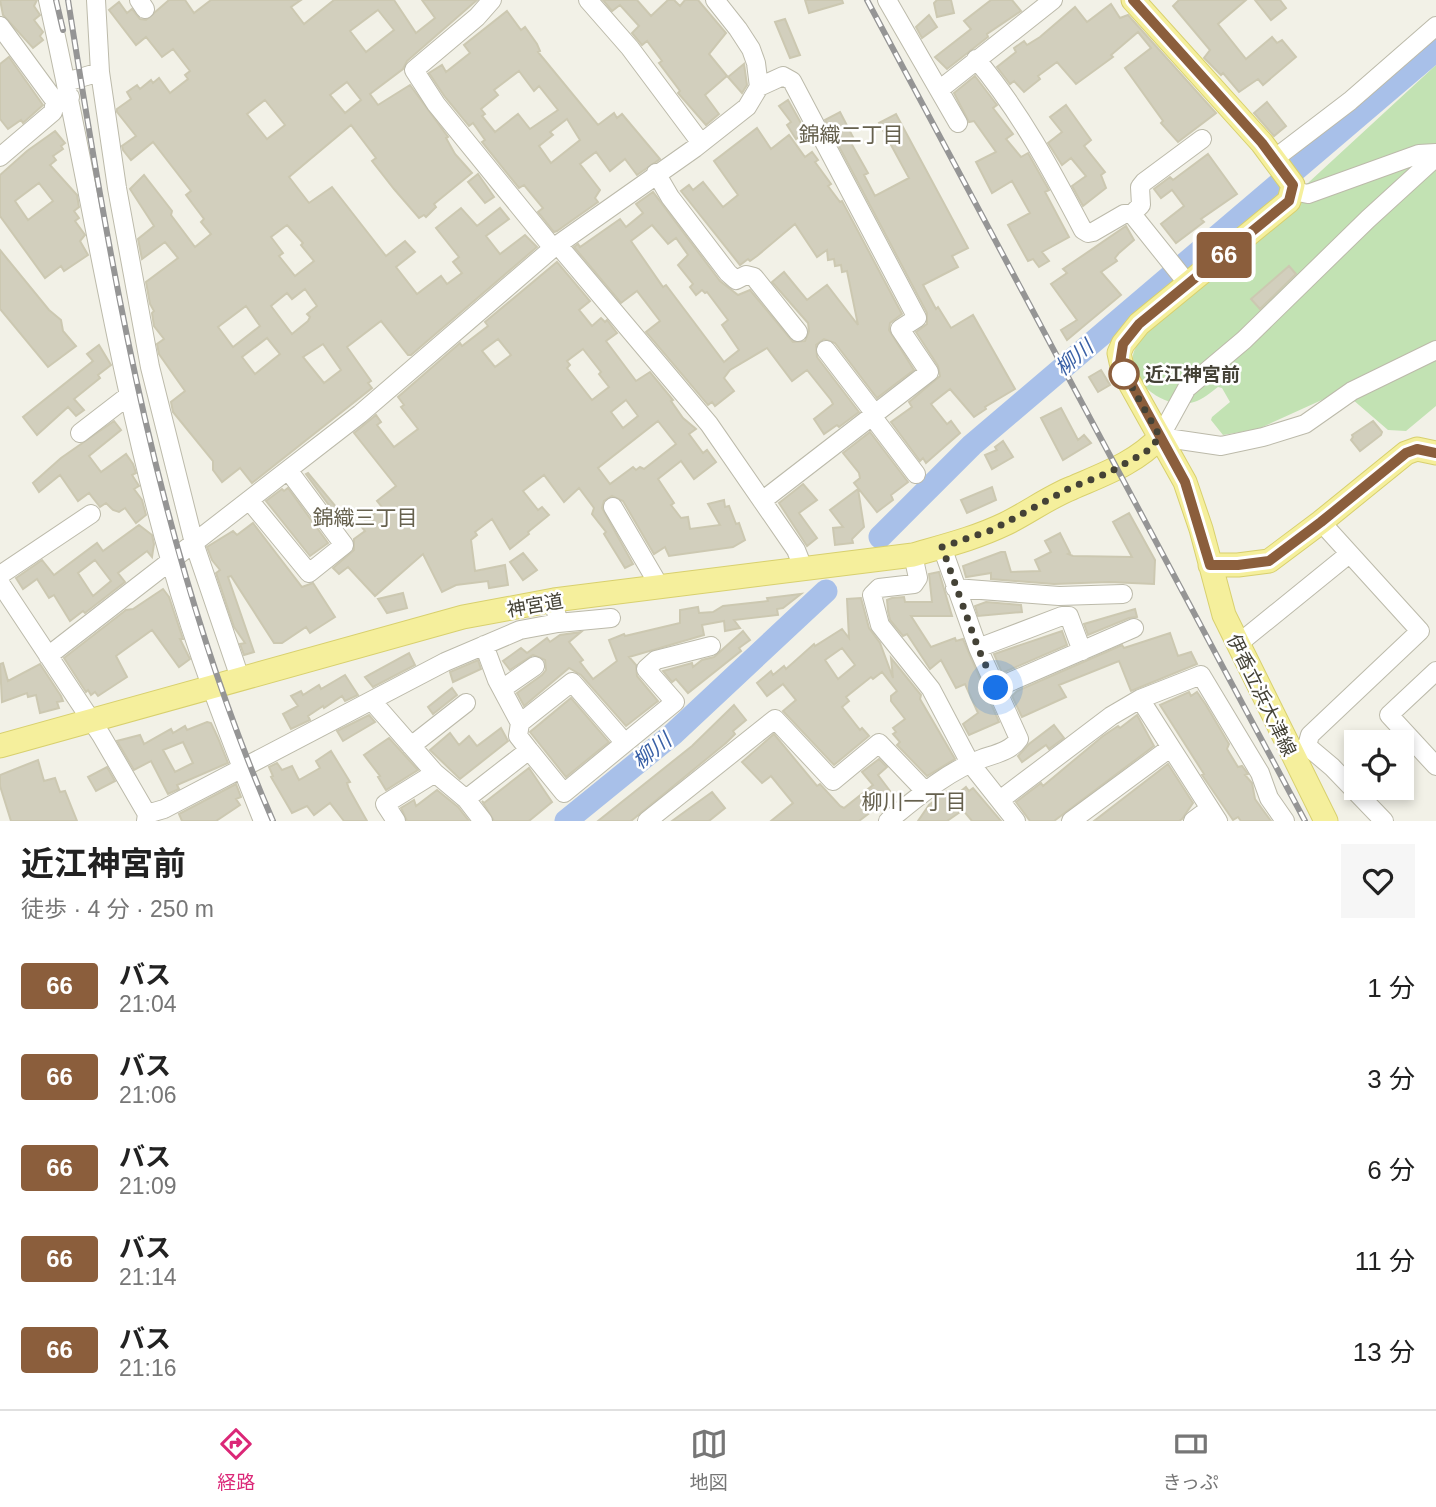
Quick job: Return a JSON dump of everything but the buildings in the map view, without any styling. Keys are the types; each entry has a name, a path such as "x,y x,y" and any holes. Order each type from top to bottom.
{"main road":[{"path":"1133,0 1285,175 1289,201 1186,281 1139,324 1123,344 1119,354 1120,363 1160,437"},
{"name":"神宮道","path":"0,746 463,617 556,611 660,587 913,555 1005,524 1070,488 1102,459 1140,439 1160,437"},
{"name":"伊香立浜大津線","path":"1160,437 1191,498 1224,615 1299,750 1326,821"},
{"path":"1210,565 1269,561 1406,453 1417,449 1436,453"}],"street":[{"path":"48,0 64,93 128,396 170,562 209,687 263,821"},
{"path":"96,0 100,72 117,188 150,367 194,543 240,678"},
{"path":"492,0 477,17 414,70 436,104 709,424 796,550 804,570"},
{"path":"588,0 629,48 701,144"},
{"path":"715,0 751,50 759,87"},
{"path":"887,0 958,123"},
{"path":"939,90 1053,0"},
{"path":"1436,26 1350,101 1285,175 1308,194 1419,154 1436,155"},
{"path":"4,38 64,93"},
{"path":"976,59 1005,93 1083,230 1088,233 1124,214 1132,214 1141,205 1140,187 1144,182 1202,139"},
{"path":"0,157 53,112 64,93 100,72"},
{"path":"48,656 360,414 556,246 656,173 701,144 747,107 759,87 783,76 792,81 917,318 900,329 929,372 762,501"},
{"path":"1436,155 1244,340 1187,388 1160,437 1221,446 1263,438 1305,424 1352,391 1436,350"},
{"path":"656,173 670,197 728,273 736,280 746,275 754,277 798,332"},
{"path":"1132,214 1186,281"},
{"path":"826,350 916,474"},
{"path":"80,433 128,396"},
{"path":"249,500 309,573 344,545 288,470"},
{"path":"614,507 660,587"},
{"path":"0,575 91,514"},
{"path":"1321,522 1420,631 1310,735 1299,750 1332,767 1384,821"},
{"path":"888,821 925,791 970,763 1014,747 1019,739 978,648 942,547"},
{"path":"1238,644 1349,554"},
{"path":"913,555 918,578 914,584 879,588 872,595 880,625 931,689 970,763 1016,821"},
{"path":"0,583 91,721 158,816 242,768 372,701 556,611 611,618"},
{"path":"956,588 1059,596 1123,594"},
{"path":"978,648 1062,616 1069,616 1082,651"},
{"path":"996,688 1134,628"},
{"path":"484,645 502,690 520,723 519,736 564,793 675,702 646,669 656,660 711,646"},
{"path":"502,690 535,666"},
{"path":"1436,671 1389,715 1436,766"},
{"path":"1000,800 1111,716 1140,699 1201,675 1260,773 1269,798 1285,821"},
{"path":"520,723 572,682 625,743"},
{"path":"1140,699 1214,815 1192,821"},
{"path":"372,701 435,773 466,799 481,820"},
{"path":"411,746 466,703"},
{"path":"646,821 775,719 833,781 879,743 925,791"},
{"path":"1070,821 1170,748"},
{"path":"466,799 529,750"},
{"path":"396,821 385,804 435,773"}],"green space":[{"path":"1436,65 1436,406 1406,431 1388,430 1352,399 1335,394 1258,429 1223,435 1211,420 1230,402 1222,388 1218,387 1197,401 1183,404 1161,399 1152,393 1138,376 1134,366 1133,355 1143,335"}],"waterway":[{"name":"柳川","path":"880,537 972,445 1436,50"},
{"name":"柳川","path":"566,821 673,734 826,591"}],"railway":[{"path":"56,0 63,30"},
{"path":"68,0 122,313 170,520 199,622 273,821"},
{"path":"867,0 1305,821"}],"bus line":[{"name":"66","path":"1133,0 1262,143 1293,185 1289,201 1139,324 1129,335 1119,354 1128,382 1185,482 1210,565 1269,561 1406,453 1417,449 1436,453"}],"place":[{"name":"近江神宮前","path":"1124,374"}],"district":[{"name":"錦織二丁目","path":"851,135"},
{"name":"錦織三丁目","path":"365,518"},
{"name":"柳川一丁目","path":"914,802"}],"route":[{"path":"996,688 978,648 942,547 1005,524 1070,488 1108,473 1146,452 1160,437 1123,371 1124,374"}]}
